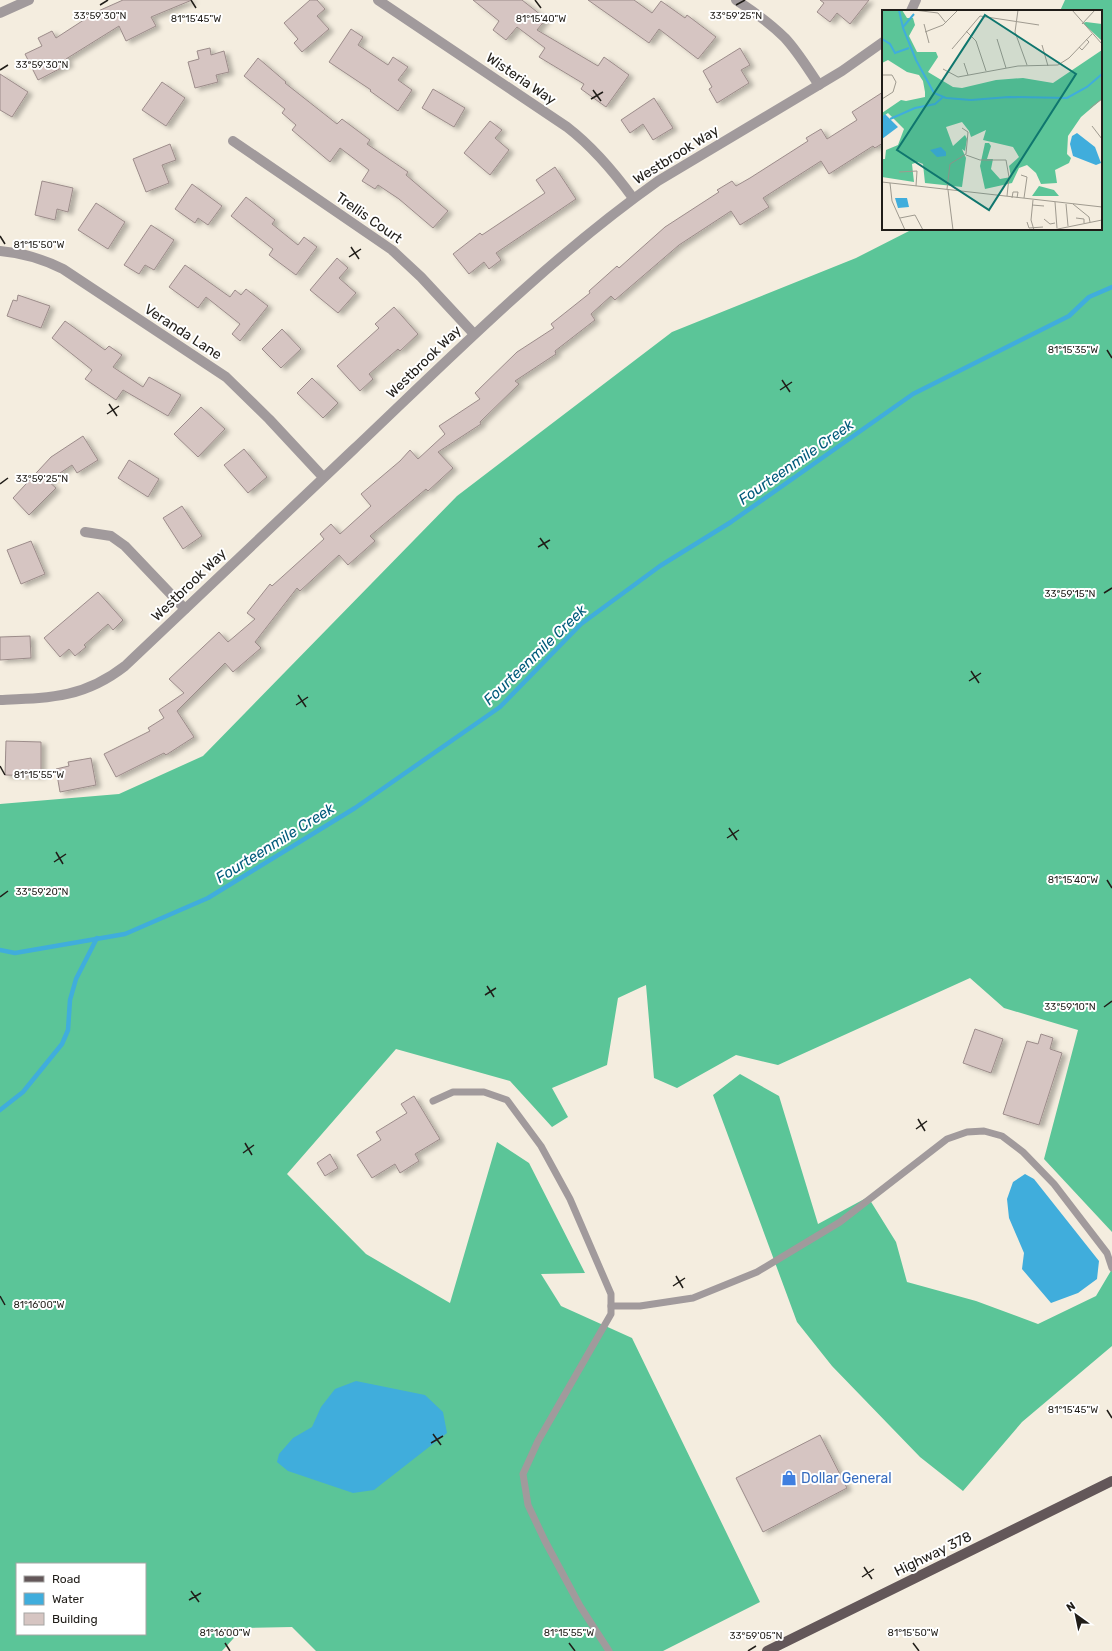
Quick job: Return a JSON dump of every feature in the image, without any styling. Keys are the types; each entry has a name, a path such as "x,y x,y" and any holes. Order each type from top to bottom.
{"main road":[{"name":"Highway 378","path":"767,1651 1112,1481"}],"street":[{"path":"0,13 29,0"},
{"name":"Wisteria Way","path":"378,0 583,139 633,198"},
{"path":"736,0 771,25 785,38 797,52 819,85"},
{"path":"911,10 916,0"},
{"name":"Westbrook Way","path":"0,700 55,697 95,686 111,677 125,666 474,334 566,253 633,198 658,181 842,71 882,43"},
{"name":"Trellis Court","path":"233,141 392,250 421,277 474,334"},
{"name":"Veranda Lane","path":"0,251 27,255 46,260 63,269 226,377 269,419 323,478"},
{"path":"85,532 111,536 125,546 185,609"}],"lane":[{"path":"433,1101 453,1092 484,1092 507,1100 541,1146 570,1199 611,1294 612,1314 538,1441 523,1474 528,1505 545,1541 580,1606 609,1651"},
{"path":"611,1306 640,1306 693,1298 757,1272 840,1222 947,1139 967,1132 984,1131 1002,1136 1023,1152 1054,1184 1088,1228 1107,1253 1112,1268"}],"green space":[{"path":"1065,0 1112,0 1112,1232 1044,1159 1078,1030 1004,1008 970,978 778,1065 736,1055 677,1088 654,1078 646,985 618,998 607,1065 552,1088 568,1117 552,1127 510,1081 396,1049 287,1174 366,1254 450,1303 497,1142 529,1163 585,1273 541,1274 561,1306 632,1338 760,1602 663,1651 316,1651 292,1627 243,1628 222,1651 0,1651 0,804 119,794 203,756 457,496 672,332 856,258 911,230 1102,230 1102,10 1060,10"},
{"path":"740,1074 779,1096 818,1224 868,1197 896,1242 907,1282 976,1301 1038,1324 1096,1296 1112,1269 1112,1346 1022,1422 963,1491 920,1457 832,1366 797,1322 713,1095"}],"water":[{"path":"1025,1174 1034,1179 1099,1261 1097,1279 1078,1293 1051,1303 1022,1269 1024,1253 1009,1218 1007,1199 1013,1182"},
{"path":"356,1381 425,1395 443,1412 447,1433 374,1490 353,1493 288,1471 277,1462 279,1454 293,1438 312,1427 321,1407 335,1389"}],"building":[{"path":"123,0 192,0 151,17 156,26 126,41 119,26 66,59 69,64 38,80 25,54 42,46 38,38 52,31 56,38 96,12"},
{"path":"310,0 317,0 325,9 317,16 329,29 302,52 294,43 298,39 284,23"},
{"path":"473,0 522,0 546,19 537,30 598,66 604,57 629,75 606,107 581,89 584,84 539,57 545,48 517,27 506,40 493,30 499,21"},
{"path":"588,0 634,0 652,13 661,1 685,18 687,15 716,37 698,59 659,29 649,43"},
{"path":"820,0 869,0 850,24 837,13 830,22 817,12 824,3"},
{"path":"351,29 363,37 358,45 388,65 393,57 408,67 398,80 412,90 398,111 370,91 371,90 329,62"},
{"path":"210,48 211,55 224,51 229,72 216,75 218,82 195,88 188,62 199,59 197,51"},
{"path":"740,48 750,65 741,70 749,83 717,103 709,89 712,87 703,71"},
{"path":"258,58 286,82 285,83 337,124 342,119 370,140 367,144 408,172 406,175 448,211 433,228 399,199 378,185 375,189 362,181 369,170 340,148 330,162 292,130 296,125 282,113 285,109 244,76"},
{"path":"0,74 28,92 12,117 0,110"},
{"path":"162,82 185,98 166,126 142,110"},
{"path":"433,89 465,108 454,127 422,108"},
{"path":"882,93 882,144 875,148 873,146 829,174 821,161 763,198 769,207 740,225 731,211 679,245 615,300 611,296 591,314 595,320 555,351 556,354 515,381 519,384 480,422 481,424 438,452 453,468 428,491 426,489 370,536 375,541 348,565 339,555 300,591 297,588 255,642 261,648 233,672 225,663 177,711 194,737 166,755 164,753 116,777 104,754 150,731 148,728 164,718 159,710 184,693 169,679 219,632 228,642 255,619 247,613 270,584 272,586 324,539 320,534 331,524 340,534 371,506 361,494 400,461 410,450 418,459 445,434 439,426 480,399 475,393 517,352 554,328 551,324 590,293 589,291 617,266 619,268 665,227 719,192 717,190 732,181 736,186 750,178 808,141 806,138 821,129 827,139 857,120 852,112"},
{"path":"654,98 673,128 653,140 643,124 630,133 621,120"},
{"path":"490,121 502,130 495,138 509,150 490,175 464,153"},
{"path":"170,144 176,160 162,165 169,183 146,192 133,159"},
{"path":"555,167 576,199 496,253 501,260 489,269 484,262 469,274 453,254 480,233 482,235 545,193 536,180"},
{"path":"42,181 73,188 68,212 57,209 55,220 35,215"},
{"path":"192,184 222,206 208,225 198,218 195,223 175,209"},
{"path":"246,197 275,220 272,224 298,245 304,237 317,247 296,275 269,255 273,249 231,216"},
{"path":"96,203 125,222 108,249 78,230"},
{"path":"151,225 174,240 154,270 145,265 139,274 124,265"},
{"path":"337,258 348,268 339,278 356,293 338,313 310,290"},
{"path":"185,265 230,297 235,290 241,295 246,289 268,306 240,341 232,334 240,324 206,297 198,308 169,287"},
{"path":"18,295 50,306 41,328 7,316 13,300 17,301"},
{"path":"394,307 418,334 400,351 398,349 369,374 373,379 360,391 337,366 379,328 375,324"},
{"path":"65,321 105,350 109,346 122,355 113,367 143,387 149,377 181,395 168,416 123,390 116,400 85,379 92,370 52,338"},
{"path":"282,329 301,349 281,368 262,349"},
{"path":"312,378 338,403 323,418 297,393"},
{"path":"201,407 225,429 198,457 174,434"},
{"path":"83,436 98,460 77,473 72,465 48,481 56,488 29,515 13,498 51,457"},
{"path":"244,449 267,477 248,493 224,465"},
{"path":"129,460 159,479 148,497 118,478"},
{"path":"182,506 202,536 183,549 163,518"},
{"path":"31,541 45,574 21,584 7,550"},
{"path":"98,592 123,620 113,630 108,624 84,645 86,647 75,656 69,649 60,657 44,638"},
{"path":"30,636 31,658 0,660 0,637"},
{"path":"6,741 41,742 41,776 5,775"},
{"path":"91,758 96,785 60,792 56,769 69,766 68,762"},
{"path":"975,1029 1003,1039 991,1073 963,1063"},
{"path":"1041,1034 1053,1038 1050,1049 1062,1053 1039,1125 1003,1114 1027,1041 1038,1044"},
{"path":"414,1096 440,1139 415,1154 419,1161 400,1173 395,1164 372,1178 357,1155 381,1140 376,1132 407,1113 401,1104"},
{"path":"330,1154 338,1168 325,1176 317,1163"},
{"path":"820,1435 847,1488 763,1532 736,1478"}],"waterway":[{"name":"Fourteenmile Creek","path":"0,950 15,953 125,934 208,898 355,808 500,707 581,624 660,566 731,522 913,394 1069,316 1089,297 1112,287"},
{"name":"Fourteenmile Creek","path":"0,1110 23,1092 62,1044 68,1030 70,1000 76,979 97,938"}],"place":[{"name":"Dollar General","path":"789,1478"}]}
